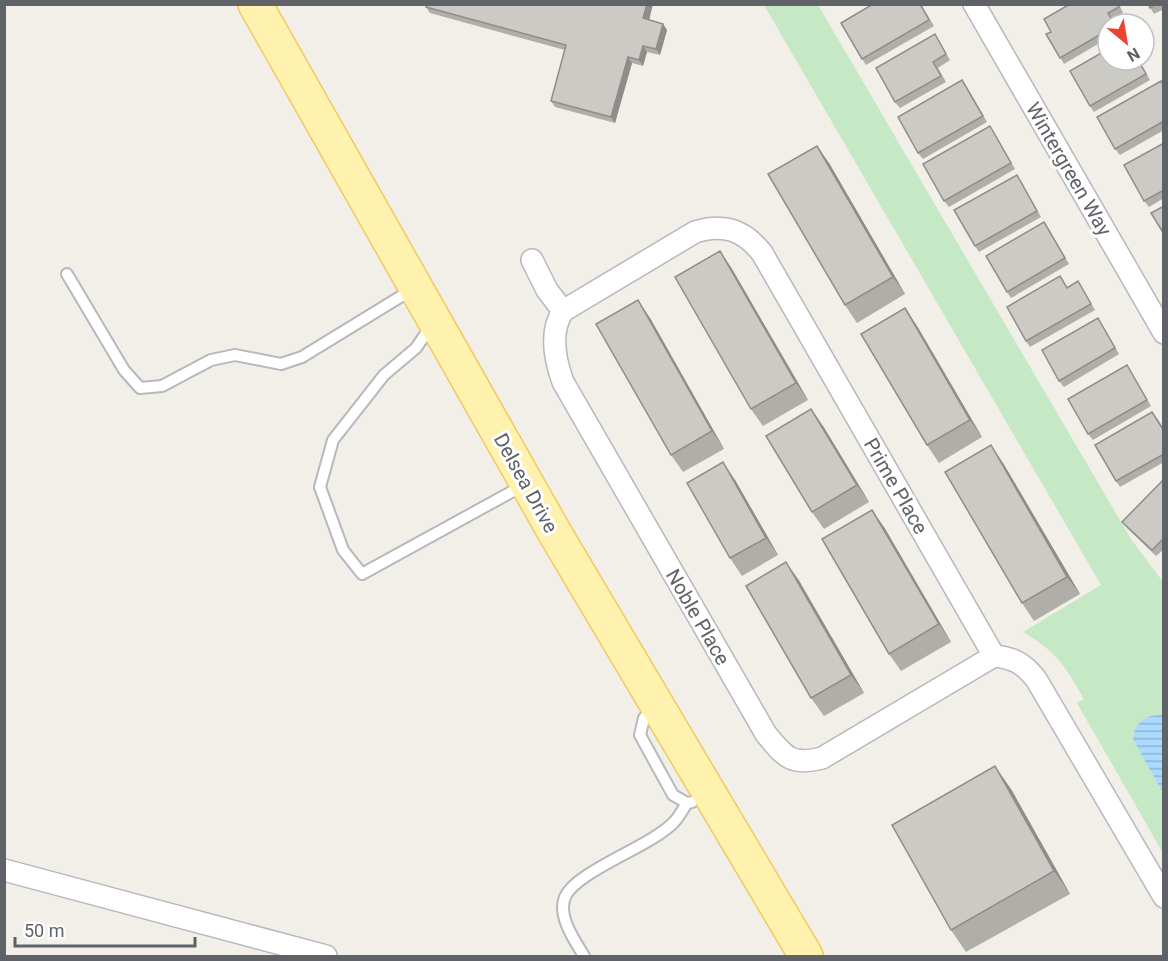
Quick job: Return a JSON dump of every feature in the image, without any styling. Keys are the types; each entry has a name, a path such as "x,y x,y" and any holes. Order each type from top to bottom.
{"main road":[{"name":"Delsea Drive","path":"255,4 526,484 656,705 700,801 806,957"}],"street":[{"name":"Wintergreen Way","path":"976,5 1164,333"},
{"name":"Prime Place","path":"563,311 695,232 710,227 730,230 750,238 768,264 994,656"},
{"path":"532,260 547,290 563,311"},
{"name":"Noble Place","path":"563,311 556,321 555,347 563,382 766,734 784,757 804,763 822,758 994,656"},
{"path":"994,656 1011,657 1024,665 1036,679 1164,897"},
{"path":"4,870 326,957"}],"lane":[{"path":"68,274 123,370 140,388 162,386 211,360 235,355 281,364 302,357 416,288"},
{"path":"434,321 416,348 384,375 333,440 320,487 343,550 362,574 526,484"},
{"path":"584,957 564,916 565,897 578,882 674,822 700,801"}],"green space":[{"path":"764,5 818,5 1131,539 1163,582 1163,853 1077,703 1084,699 1072,678 1052,653 1023,632 1101,585"}],"water":[{"path":"1164,715 1163,793 1133,739 1136,728 1142,720 1151,716"}],"building":[{"path":"427,4 647,4 643,18 663,24 656,49 643,46 639,60 628,57 611,117 551,101 566,45 426,7"},
{"path":"873,4 920,4 929,20 862,59 841,23"},
{"path":"1070,4 1118,4 1119,7 1110,12 1096,12 1096,37 1060,58 1046,34 1051,32 1044,19"},
{"path":"935,34 946,54 933,62 941,76 895,102 876,68"},
{"path":"1096,56 1096,72 1145,72 1146,74 1090,106 1070,71"},
{"path":"962,80 983,116 918,153 898,117"},
{"path":"1161,81 1164,86 1164,121 1115,149 1097,117"},
{"path":"990,126 1011,163 944,201 923,164"},
{"path":"1164,143 1164,190 1144,201 1124,165"},
{"path":"817,146 893,277 845,305 768,174"},
{"path":"1017,175 1037,211 975,246 954,210"},
{"path":"1164,206 1164,234 1151,213"},
{"path":"1044,222 1065,258 1007,292 986,256"},
{"path":"720,251 796,383 751,409 675,277"},
{"path":"1060,276 1067,288 1078,281 1091,304 1026,341 1007,307"},
{"path":"638,300 712,431 671,455 596,324"},
{"path":"905,308 970,420 927,445 861,334"},
{"path":"1098,318 1115,348 1059,381 1042,350"},
{"path":"1127,365 1147,400 1088,434 1068,399"},
{"path":"811,409 857,485 812,512 766,436"},
{"path":"1152,412 1164,431 1164,454 1116,481 1095,445"},
{"path":"991,445 1067,577 1022,603 945,472"},
{"path":"723,462 766,538 730,558 687,483"},
{"path":"1164,479 1164,538 1152,550 1122,522"},
{"path":"872,510 939,624 889,654 822,539"},
{"path":"786,562 851,675 811,698 746,586"},
{"path":"995,766 1054,871 951,930 892,825"}]}
